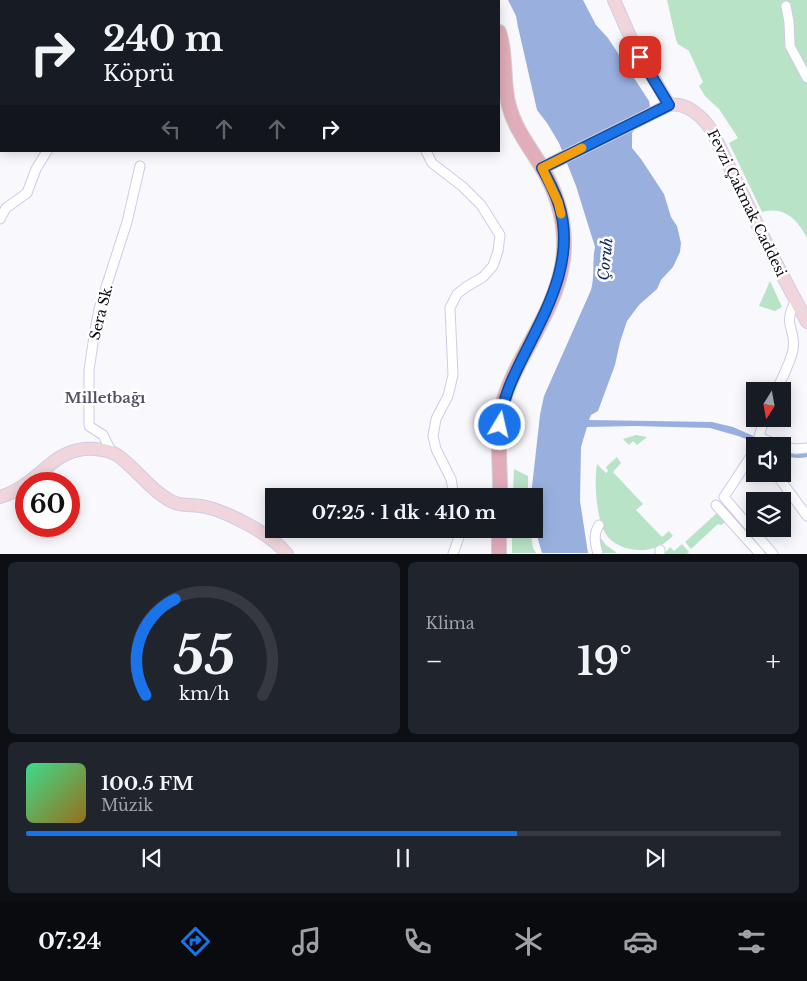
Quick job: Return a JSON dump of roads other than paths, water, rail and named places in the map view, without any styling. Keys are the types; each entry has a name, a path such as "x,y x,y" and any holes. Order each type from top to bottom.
{"main road":[{"path":"500,37 511,112 517,127 542,168 558,202 564,234 563,260 558,281 503,401 500,425 500,488"},
{"path":"499,538 499,554"}],"street":[{"path":"542,168 669,105 632,41 614,0"},
{"path":"786,6 790,46 807,78"},
{"name":"Fevzi Çakmak Caddesi","path":"669,105 680,106 696,113 702,117 712,131 807,322"},
{"path":"0,219 6,208 26,192 36,169 46,152"},
{"path":"426,152 432,163 462,186 481,205 500,235 498,251 493,266 483,277 457,294 450,308 453,375 448,396 436,419 433,436 436,449 451,479 453,488"},
{"name":"Sera Sk.","path":"112,453 103,435 89,426 89,370 99,309 127,222 140,166"},
{"path":"780,382 793,352 793,340 788,318 796,300"},
{"path":"791,448 807,448"},
{"path":"0,497 30,481 51,462 70,451 98,449 116,454 155,491 170,502 205,507 242,520 281,546 287,554"},
{"path":"746,463 724,497 773,554"},
{"path":"782,482 807,516"},
{"path":"716,505 760,554"},
{"path":"598,525 594,537 598,554"},
{"path":"453,554 459,538"}],"water":[{"name":"Çoruh","path":"508,0 583,0 596,25 608,38 649,101 650,106 632,133 632,148 664,194 671,217 677,226 681,243 680,252 673,267 661,280 657,289 639,305 627,321 615,365 598,411 591,415 589,420 712,422 733,427 756,437 746,437 746,439 710,428 587,427 581,447 580,501 588,553 542,553 538,538 543,538 543,488 532,488 540,415 544,396 591,290 595,247 576,186 559,143 537,110 516,16"},
{"path":"791,451 807,452 807,457 791,457"}],"district":[{"name":"Milletbağı","path":"105,397"}]}
